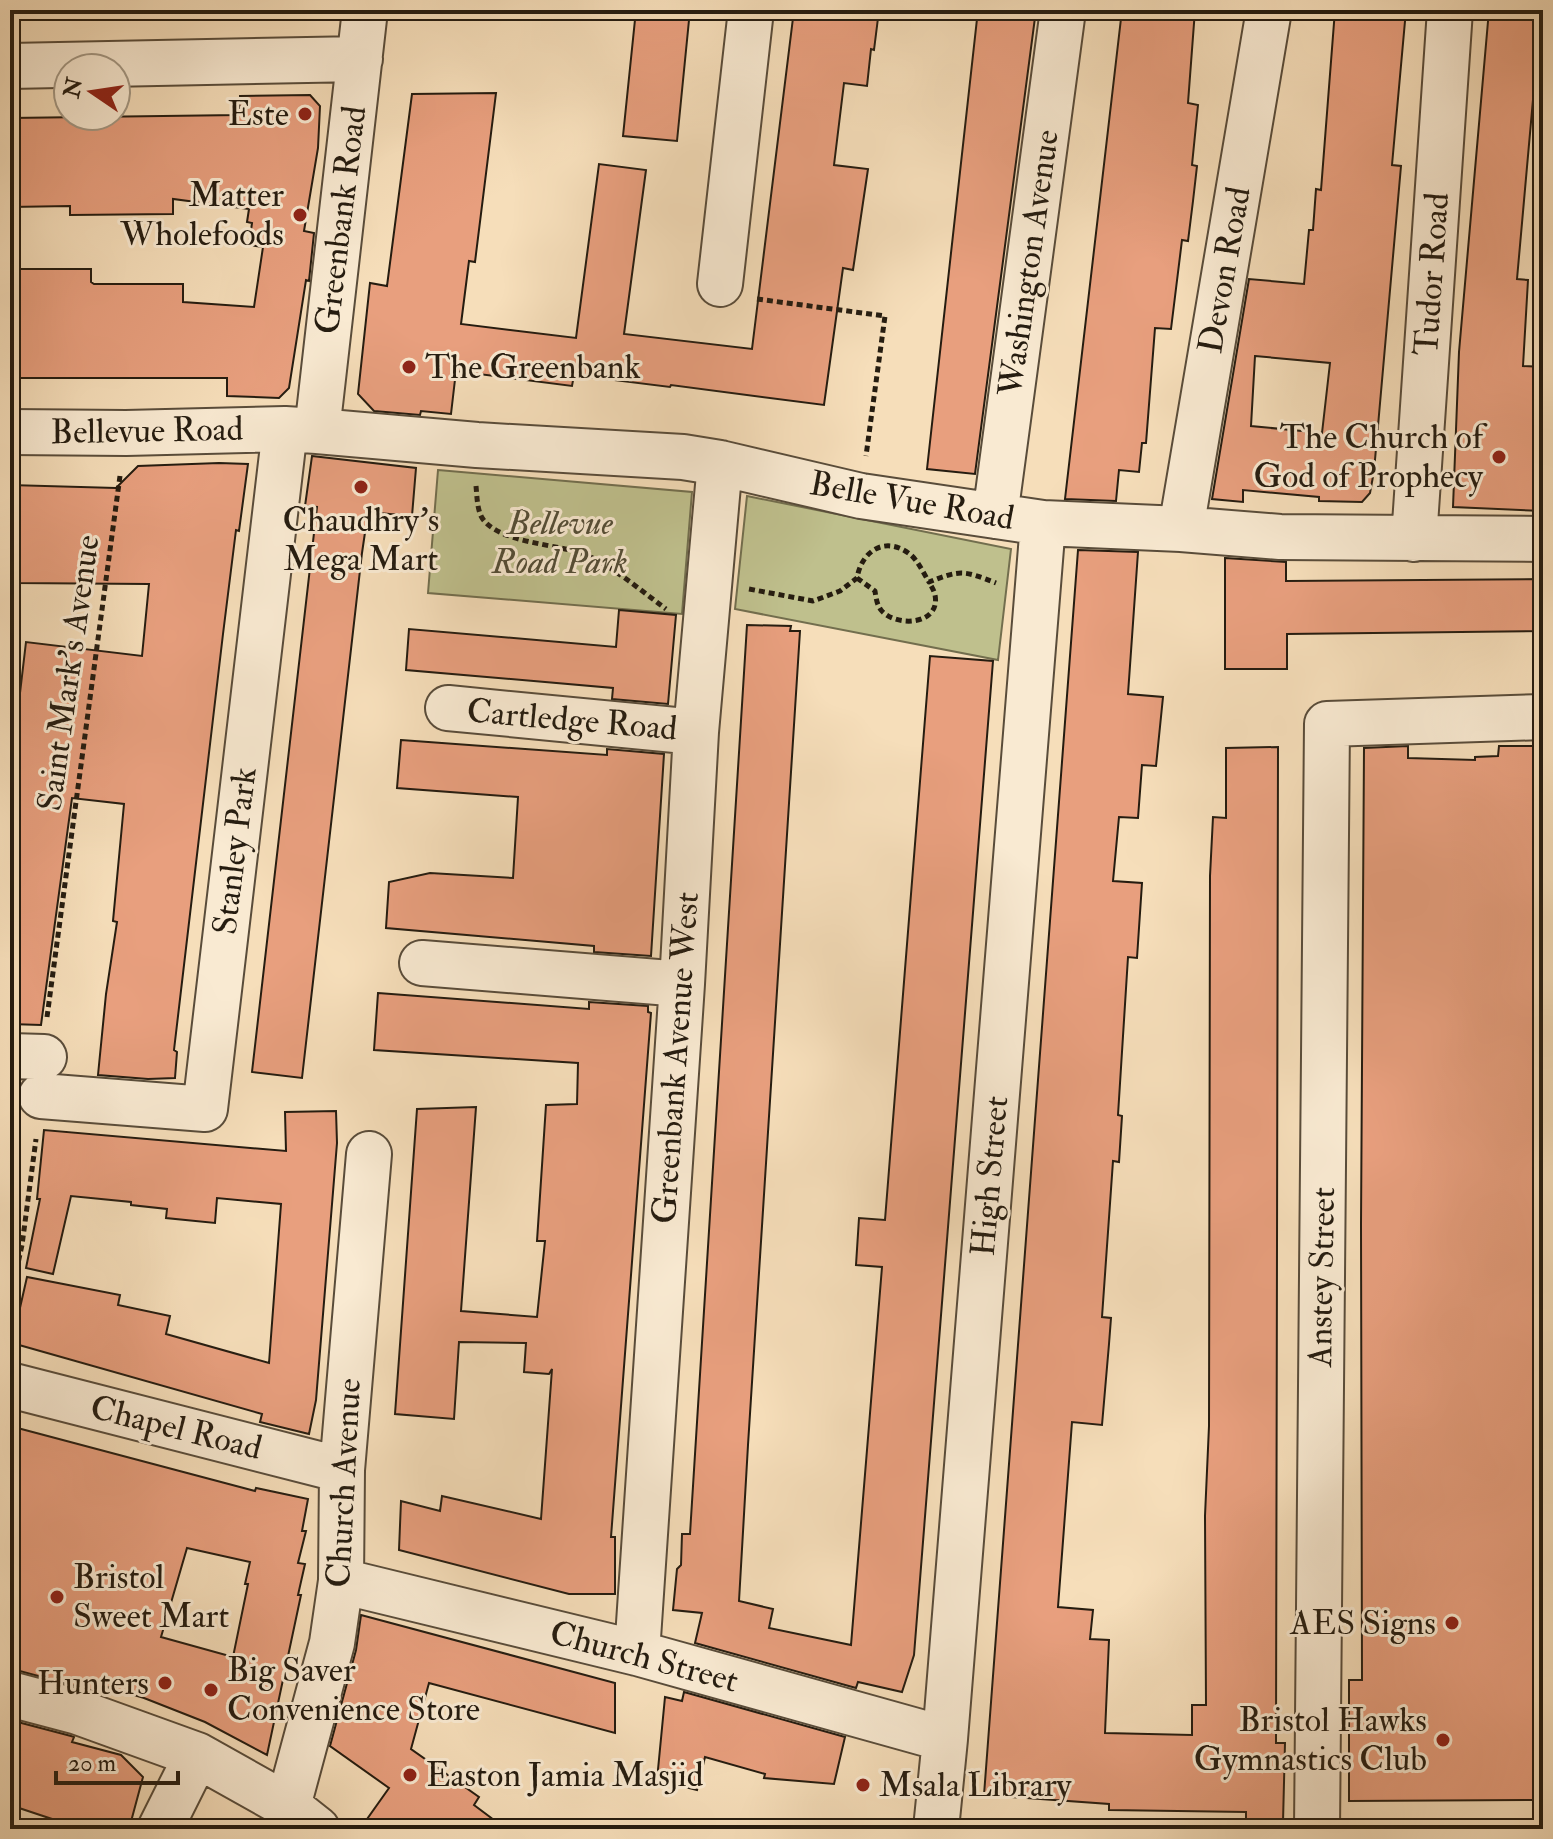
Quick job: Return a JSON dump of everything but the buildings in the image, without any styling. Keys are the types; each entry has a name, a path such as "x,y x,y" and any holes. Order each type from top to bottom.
{"street":[{"name":"Greenbank Road","path":"301,430 360,59 365,10"},
{"path":"720,284 751,10"},
{"name":"Washington Avenue","path":"995,516 1063,10"},
{"name":"Devon Road","path":"1181,529 1269,10"},
{"name":"Tudor Road","path":"1414,539 1450,10"},
{"path":"10,66 360,59"},
{"name":"Belle Vue Road","path":"301,430 477,445 683,457 861,496 1043,523 1280,537 1543,539"},
{"name":"Bellevue Road","path":"10,432 301,430"},
{"name":"Stanley Park","path":"31,1070 205,1109 301,430"},
{"name":"Greenbank Avenue West","path":"637,1653 696,732 720,463"},
{"name":"High Street","path":"936,1829 1043,523"},
{"name":"Cartledge Road","path":"448,708 696,732"},
{"name":"Anstey Street","path":"1317,1829 1327,724 1543,717"},
{"path":"422,963 682,984"},
{"name":"Church Avenue","path":"303,1818 341,1581 342,1470 369,1154"},
{"name":"Chapel Road","path":"10,1385 342,1470"},
{"name":"Church Street","path":"341,1581 637,1653 945,1739"},
{"path":"10,1694 78,1712 197,1755 303,1818"},
{"path":"160,1829 197,1755"}],"path":[{"path":"720,284 719,294 885,316 861,496"},
{"name":"Saint Mark's Avenue","path":"10,1300 22,1245 31,1070 47,1013 126,433"},
{"path":"477,445 475,474 478,506 483,520 521,540 581,553 604,564 673,613 708,599 813,601 840,591 857,578 865,556 876,548 887,546 900,548 913,556 935,595 935,604 931,613 919,620 907,622 893,619 881,611 875,591 857,578"},
{"path":"929,582 962,572 1036,592"}],"green space":[{"name":"Bellevue Road Park","path":"438,470 692,492 682,614 428,593"},
{"path":"747,496 1011,549 998,660 735,609"}],"place":[{"name":"Este","path":"305,114"},
{"name":"Matter Wholefoods","path":"300,215"},
{"name":"The Greenbank","path":"409,367"},
{"name":"The Church of God of Prophecy","path":"1499,457"},
{"name":"Chaudhry's Mega Mart","path":"361,487"},
{"name":"Bristol Sweet Mart","path":"57,1597"},
{"name":"AES Signs","path":"1452,1623"},
{"name":"Hunters","path":"165,1683"},
{"name":"Big Saver Convenience Store","path":"211,1690"},
{"name":"Bristol Hawks Gymnastics Club","path":"1443,1740"},
{"name":"Easton Jamia Masjid","path":"410,1775"},
{"name":"Msala Library","path":"863,1785"}]}
